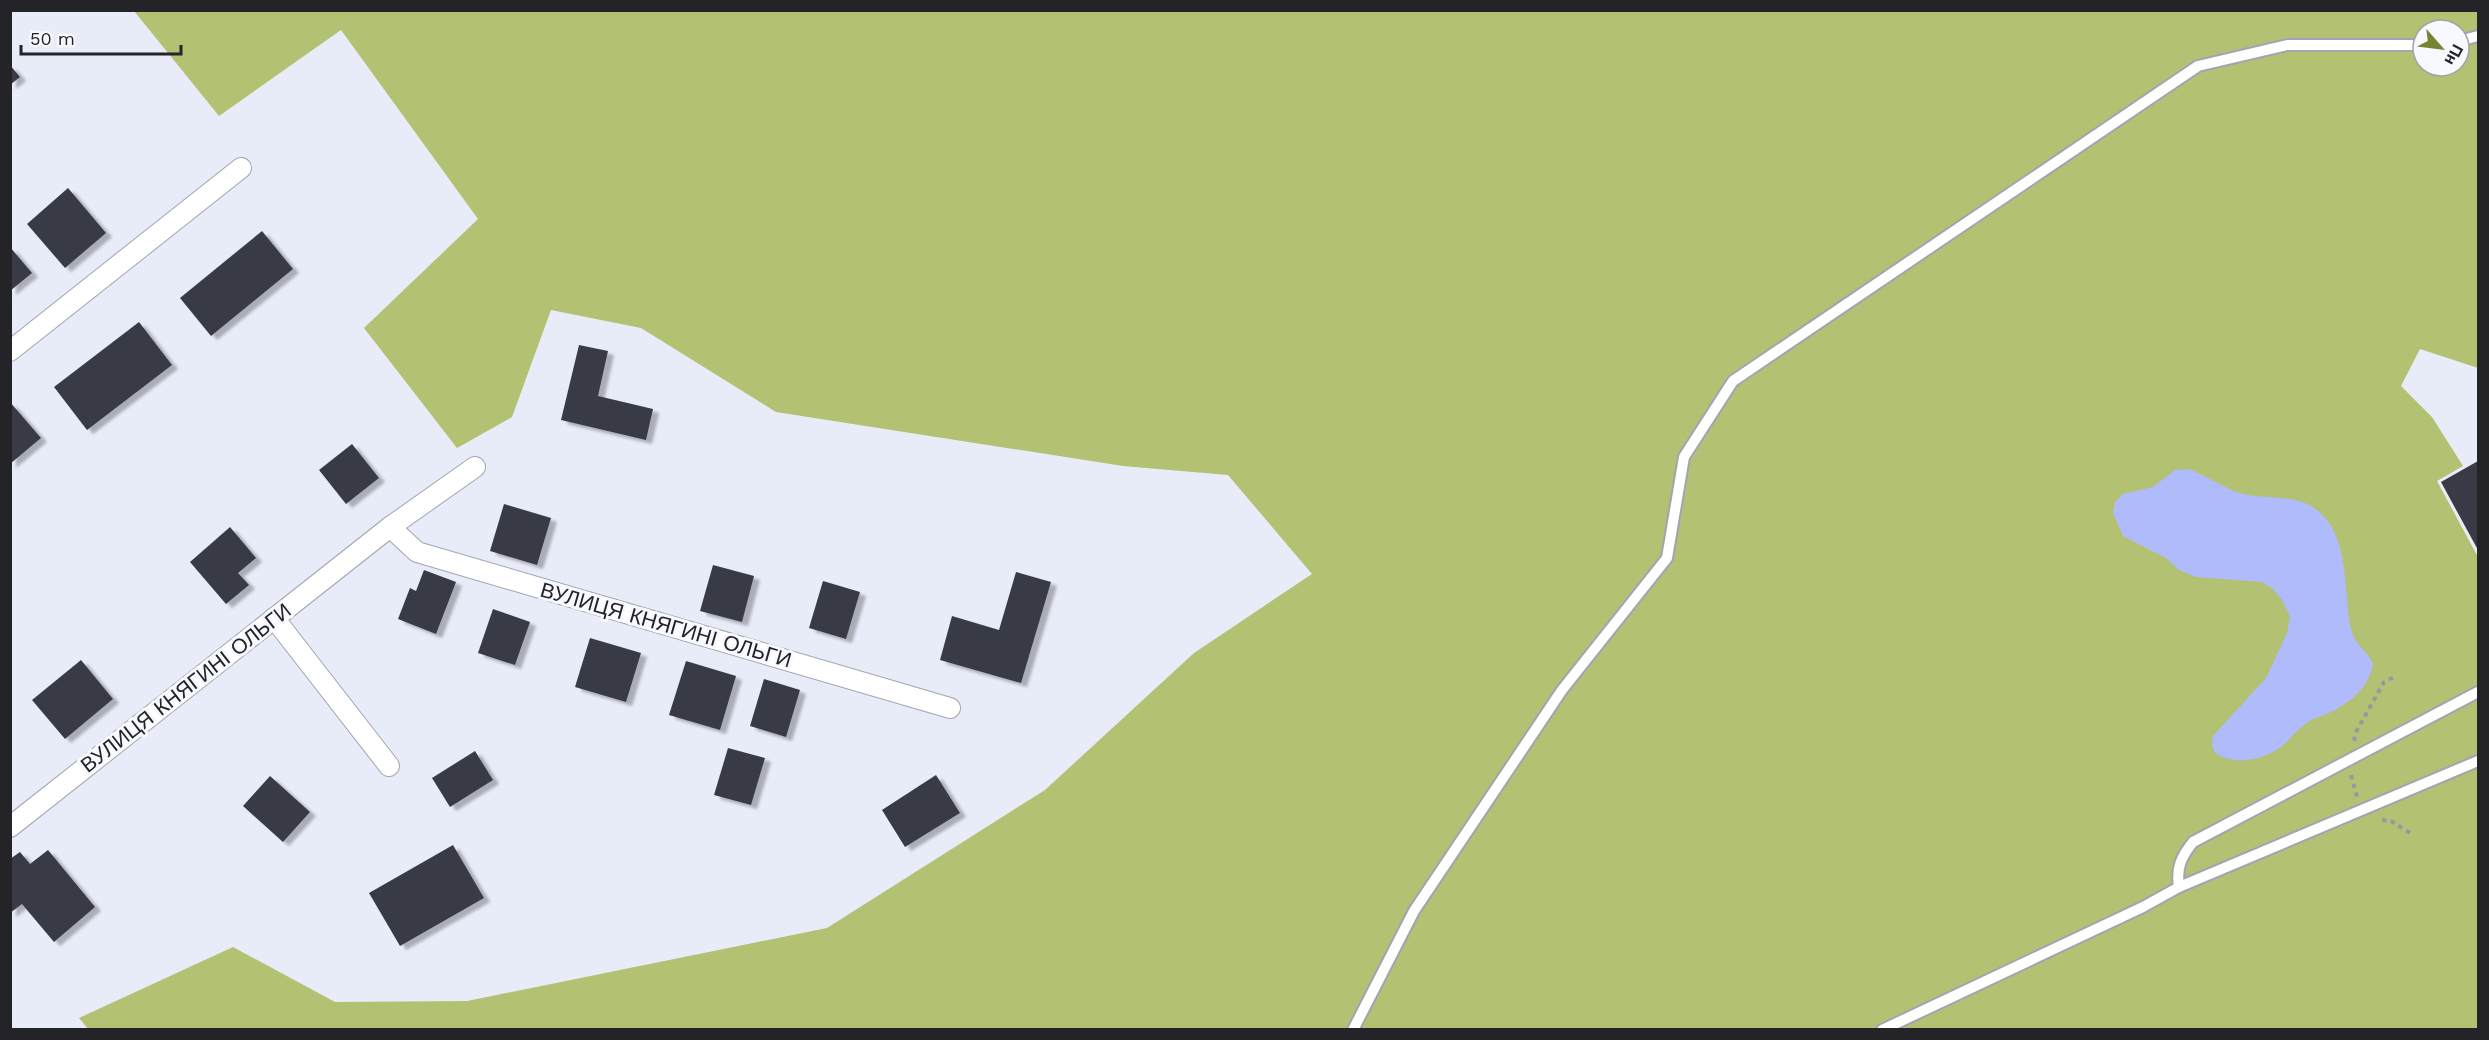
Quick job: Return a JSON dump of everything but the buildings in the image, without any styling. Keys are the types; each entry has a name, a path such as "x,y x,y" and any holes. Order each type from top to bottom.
{"street":[{"path":"10,351 242,168"},
{"name":"ВУЛИЦЯ КНЯГИНІ ОЛЬГИ","path":"10,827 390,527 475,467"},
{"name":"ВУЛИЦЯ КНЯГИНІ ОЛЬГИ","path":"390,527 417,552 950,708"},
{"path":"274,618 389,766"}],"lane":[{"path":"1353,1029 1414,911 1562,690 1666,558 1684,457 1733,381 2198,66 2287,45 2411,45"},
{"path":"2179,887 2177,873 2183,855 2193,842 2478,692"},
{"path":"1882,1029 2143,907 2179,887 2478,761"}],"green space":[{"path":"134,11 2478,11 2478,368 2420,349 2401,386 2432,417 2463,466 2437,481 2478,557 2478,1029 89,1030 79,1018 233,947 335,1002 467,1001 827,928 1045,790 1194,653 1312,574 1228,475 1123,466 776,412 641,328 551,310 512,417 457,448 364,328 478,219 341,30 219,116"}],"water":[{"path":"2189,469 2243,494 2296,500 2311,506 2324,516 2339,545 2351,629 2373,663 2368,680 2352,699 2310,721 2274,752 2248,760 2231,759 2215,753 2212,745 2213,736 2266,678 2287,633 2290,617 2282,600 2273,589 2262,582 2196,577 2179,570 2166,558 2123,536 2113,513 2115,502 2123,494 2153,487 2175,470"}]}
